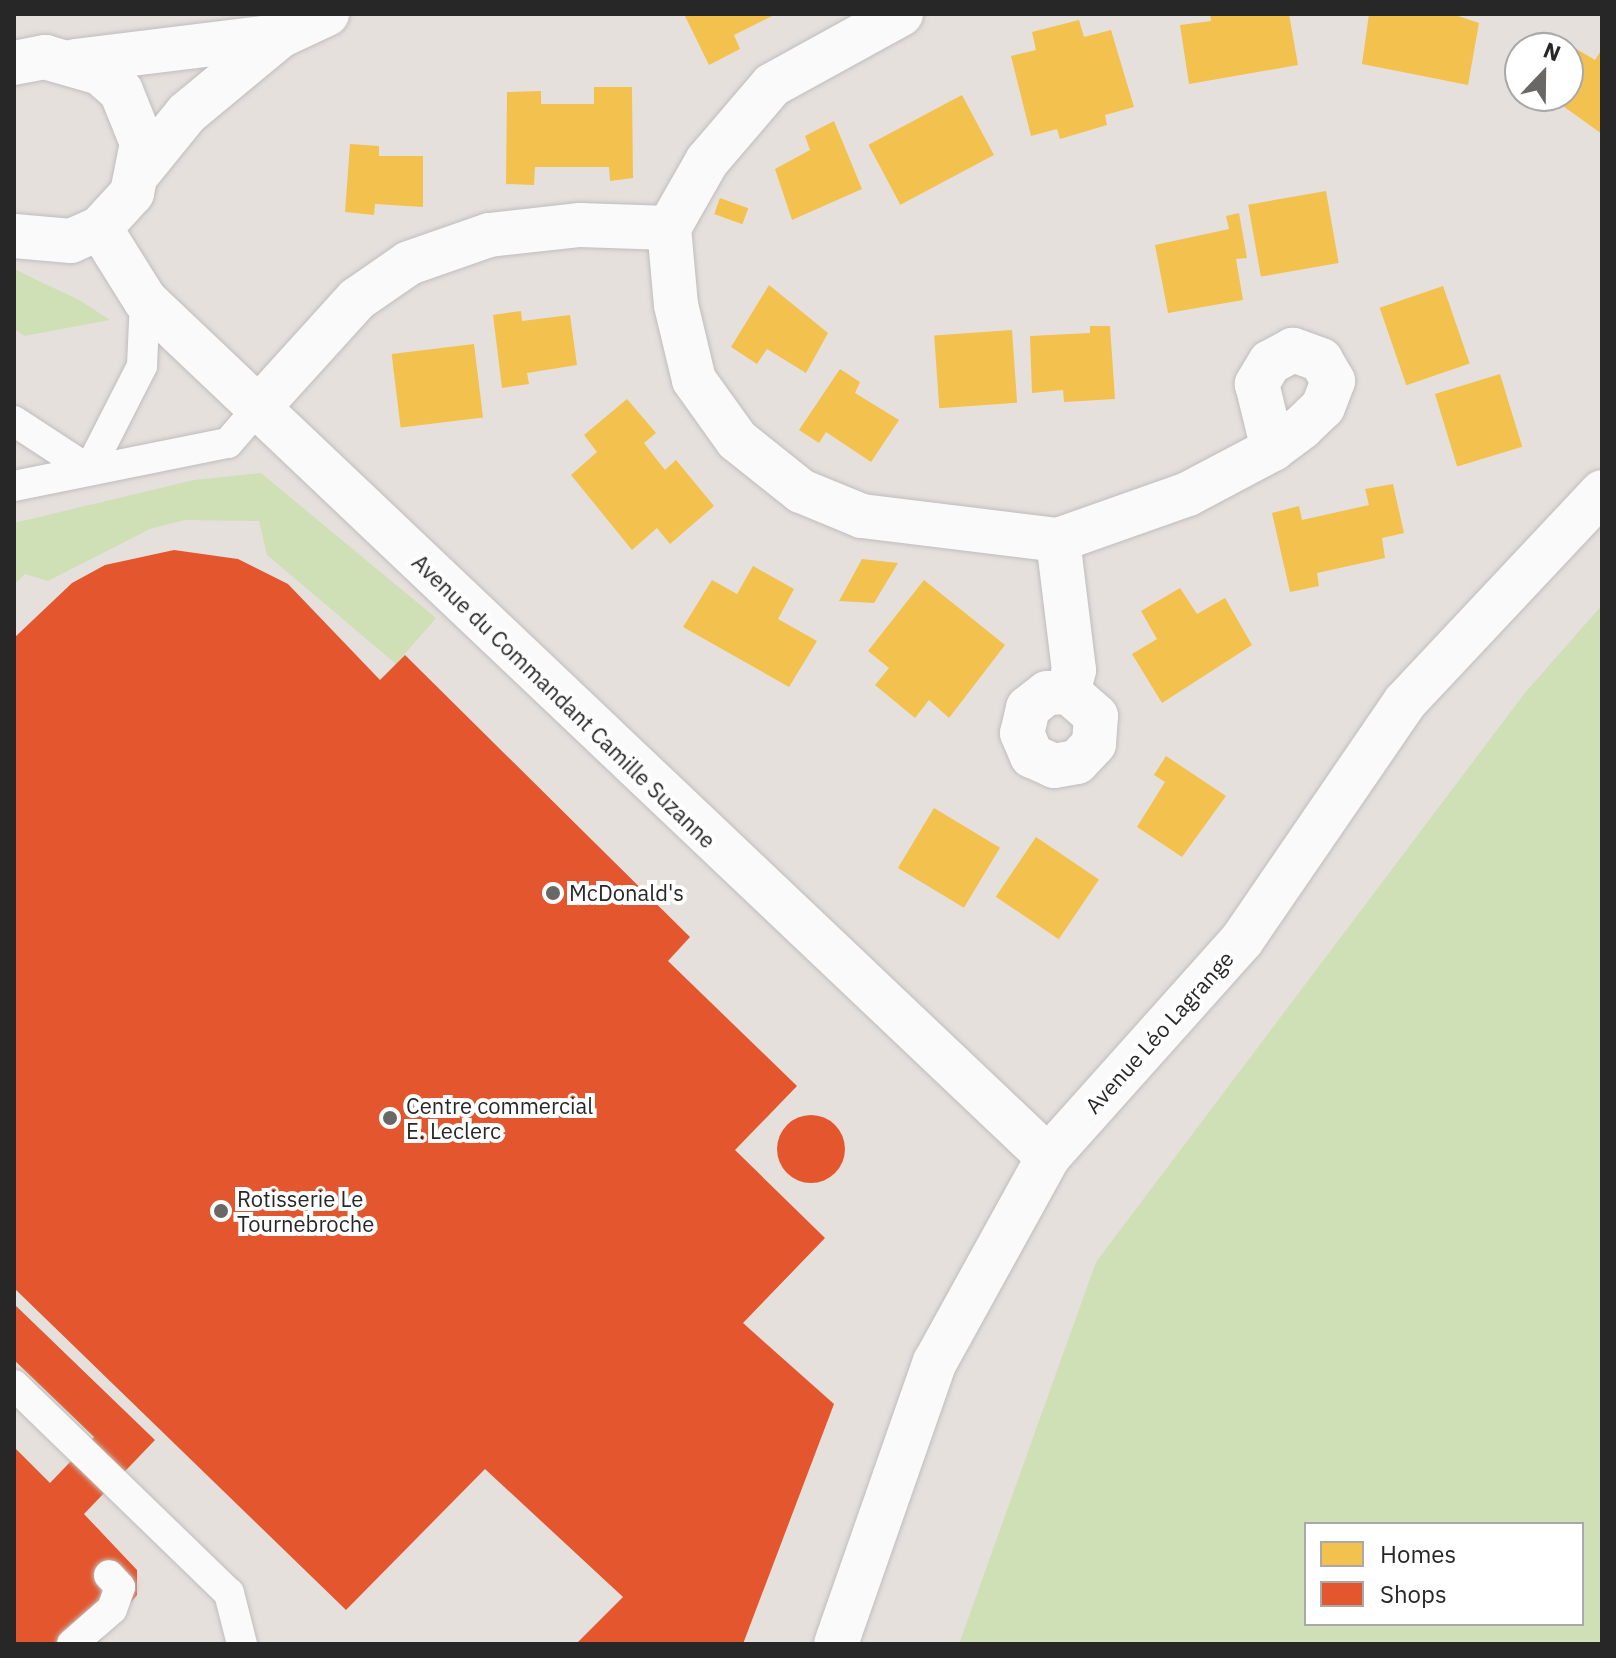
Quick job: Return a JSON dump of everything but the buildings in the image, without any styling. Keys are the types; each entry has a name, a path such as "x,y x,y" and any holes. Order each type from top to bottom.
{"street":[{"path":"140,171 187,113 280,36 327,14"},
{"path":"901,14 772,85 707,161 669,228 676,305 694,380 737,440 801,491 862,516 1058,540 1188,494 1273,449"},
{"path":"14,63 75,61 280,36"},
{"path":"14,236 71,241 100,228 132,193 140,171 142,143 121,91 75,61"},
{"path":"259,407 357,299 409,263 489,235 580,225 669,228"},
{"name":"Avenue du Commandant Camille Suzanne","path":"100,228 145,300 1048,1157"},
{"name":"Avenue Léo Lagrange","path":"836,1644 935,1362 1048,1157 1242,940 1405,702 1602,492"},
{"path":"1058,540 1074,670 1068,692"}],"lane":[{"path":"89,470 142,366 145,300"},
{"path":"14,486 228,443 259,407"},
{"path":"16,422 89,470"},
{"path":"14,1385 229,1593 242,1644"},
{"path":"72,1644 112,1609 120,1587 109,1575"}],"green space":[{"path":"14,269 81,301 110,320 24,336 14,329"},
{"path":"261,473 436,618 396,664 267,555 259,521 185,520 150,529 48,581 25,574 14,585 14,523 194,480"},
{"path":"1602,605 1602,1644 959,1644 1096,1262 1524,694"}],"place":[{"name":"McDonald's","path":"553,893"},
{"name":"Centre commercial E. Leclerc","path":"390,1118"},
{"name":"Rotisserie Le Tournebroche","path":"221,1211"}]}
